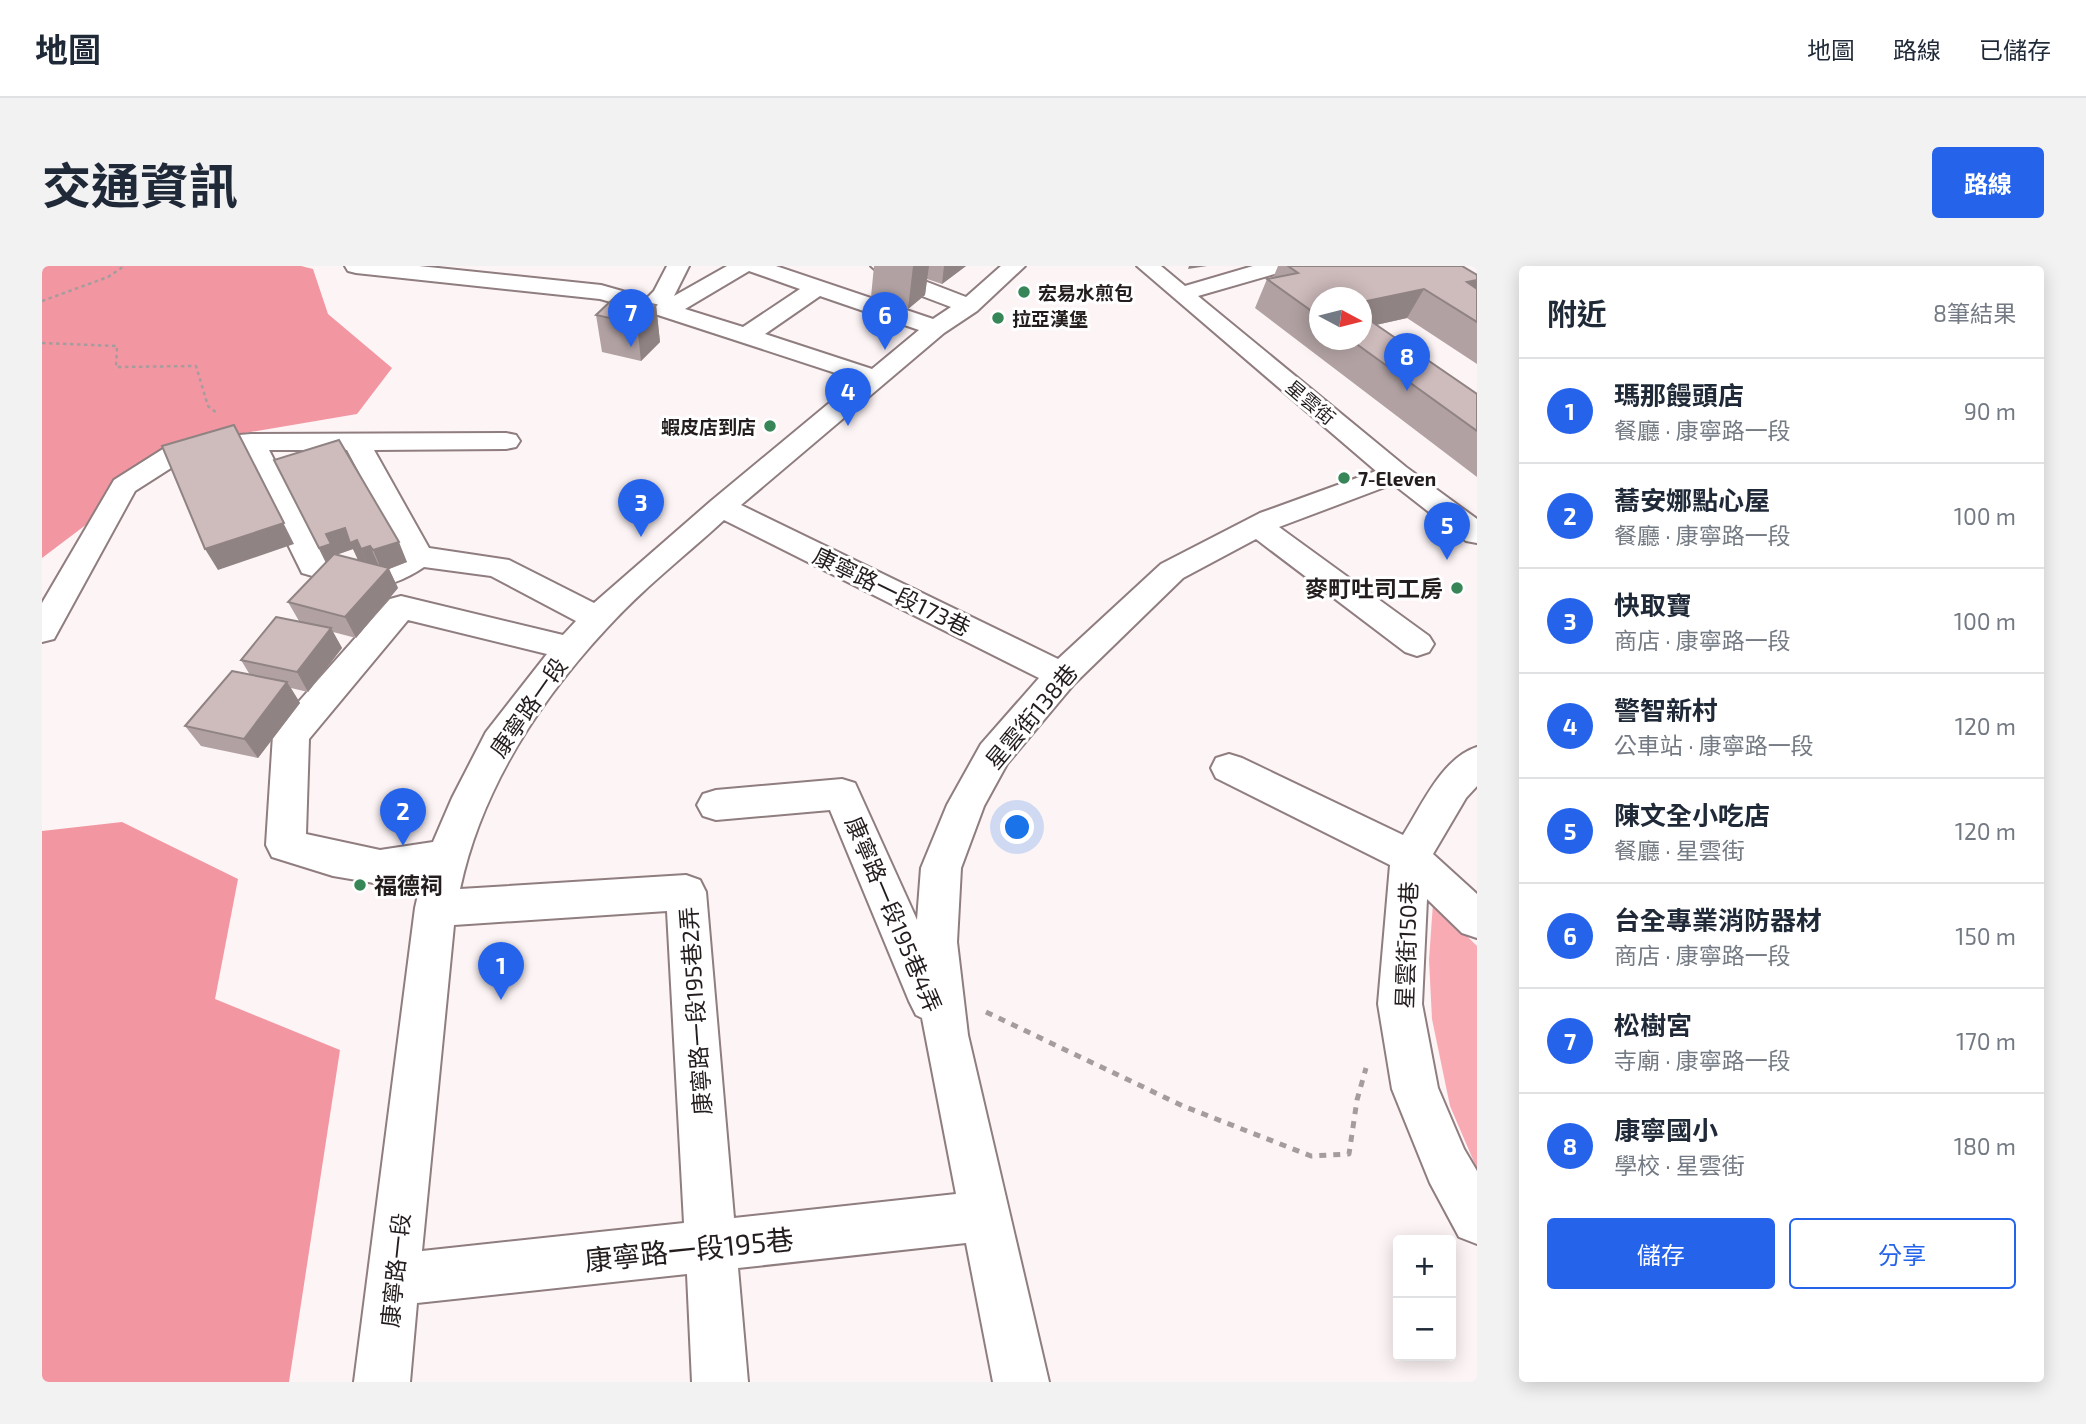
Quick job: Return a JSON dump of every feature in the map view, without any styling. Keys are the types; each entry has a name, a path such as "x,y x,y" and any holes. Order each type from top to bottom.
{"street":[{"path":"356,266 536,274 658,308 875,378"},
{"path":"658,308 678,266"},
{"path":"658,308 743,266"},
{"path":"755,266 806,277 936,328"},
{"path":"882,266 901,280 969,306"},
{"name":"康寧路一段","path":"382,1382 435,908 447,856 471,798 499,742 570,648 597,618 721,507 936,328 969,306 1014,266"},
{"name":"星雲街","path":"1148,266 1396,473 1477,534"},
{"path":"1181,294 1277,266"},
{"path":"746,336 806,277"},
{"path":"42,631 124,486 173,456 216,445 251,442 357,444 506,441"},
{"path":"251,442 313,566 376,578 392,574 419,556 498,567 597,618"},
{"path":"357,444 419,556"},
{"name":"星雲街138巷","path":"1021,1382 946,1035 936,942 941,868 966,805 994,754 1062,675 1172,571 1258,526 1396,473"},
{"name":"康寧路一段173巷","path":"721,507 1062,675"},
{"path":"1258,526 1417,644"},
{"path":"447,856 380,867 333,859 286,845 291,735 401,607 570,648"},
{"name":"星雲街150巷","path":"1477,761 1453,787 1410,857 1399,1004 1415,1089 1447,1166 1477,1219"},
{"path":"1229,768 1410,857 1477,920"},
{"name":"康寧路一段195巷4弄","path":"716,805 842,794 946,1035"},
{"name":"康寧路一段195巷2弄","path":"435,908 686,892 720,1382"},
{"name":"康寧路一段195巷","path":"394,1280 712,1248 984,1216"}],"path":[{"path":"42,301 108,277 124,266"},
{"path":"42,343 117,346 116,367 196,366 208,406 251,442"},
{"path":"941,990 1183,1106 1311,1156 1349,1154 1357,1100 1369,1057 1396,1035 1406,1034"}],"shaded area":[{"path":"42,266 301,266 313,269 328,314 392,368 357,414 197,441 42,558"},
{"path":"122,822 238,879 215,999 340,1050 289,1382 42,1382 42,831"},
{"path":"1433,903 1477,946 1477,1169 1450,1106 1432,1019 1429,960"}],"building":[{"path":"1288,266 1462,266 1477,275 1477,280 1467,282 1477,289 1477,322 1424,289 1372,300 1372,287 1309,287 1309,309 1267,279 1298,273"},
{"path":"616,296 656,305 637,324 596,315"},
{"path":"1372,322 1477,394 1477,431 1365,350 1372,350"},
{"path":"234,425 284,523 205,549 162,446"},
{"path":"339,440 399,542 373,550 370,546 361,549 357,540 350,543 345,528 326,534 331,544 319,548 274,460"},
{"path":"334,554 389,568 345,617 288,602"},
{"path":"276,617 331,628 297,672 241,660"},
{"path":"232,671 287,682 244,739 185,726"}],"place":[{"name":"宏易水煎包","path":"1024,292"},
{"name":"拉亞漢堡","path":"998,318"},
{"name":"松樹宮","path":"631,347"},
{"name":"台全專業消防器材","path":"885,350"},
{"name":"康寧國小","path":"1407,391"},
{"name":"蝦皮店到店","path":"770,426"},
{"name":"警智新村","path":"848,426"},
{"name":"7-Eleven","path":"1344,478"},
{"name":"快取寶","path":"641,537"},
{"name":"陳文全小吃店","path":"1447,560"},
{"name":"麥町吐司工房","path":"1457,588"},
{"name":"蕎安娜點心屋","path":"403,846"},
{"name":"福德祠","path":"360,885"},
{"name":"瑪那饅頭店","path":"501,1000"}]}
